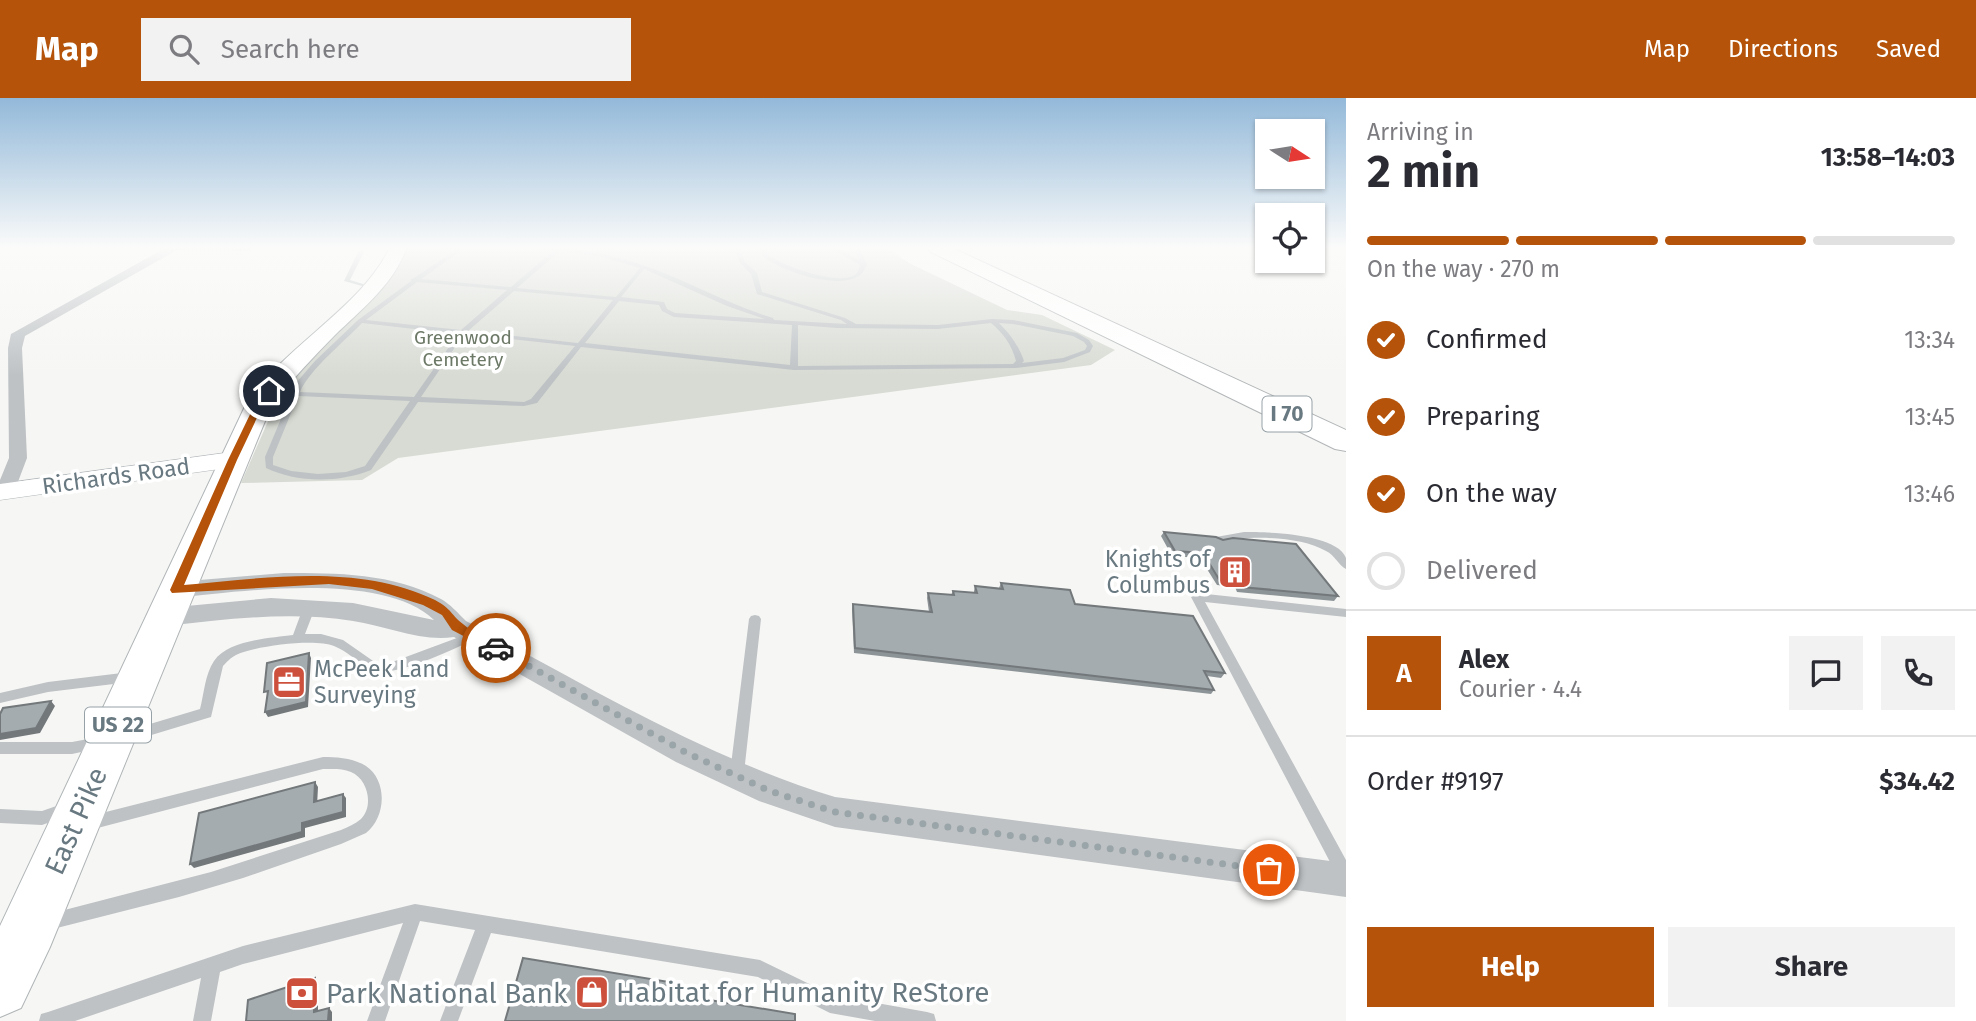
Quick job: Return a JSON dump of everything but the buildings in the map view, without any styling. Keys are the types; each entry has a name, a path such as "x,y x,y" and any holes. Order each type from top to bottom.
{"highway":[{"name":"I 70","path":"1033,290 1154,344"},
{"name":"I 70","path":"1043,290 1238,384 1346,442"},
{"name":"I 70","path":"1238,384 1346,427"}],"main road":[{"name":"US 22","path":"232,460 266,394 369,290"},
{"name":"East Pike","path":"11,957 79,815 232,460"}],"street":[{"path":"3,491 18,458 15,348 18,334 97,290"},
{"name":"Richards Road","path":"3,491 232,460"},
{"path":"170,604 262,582 329,580 372,585 428,602 446,612 465,631 687,753 737,776 835,812 1346,878"},
{"path":"170,604 271,606 353,612 439,630 465,631"}],"lane":[{"path":"400,290 360,321 299,385 269,457 269,466 286,472 326,476 348,475 369,468 462,333 511,290"},
{"path":"360,321 794,368 1015,366 1065,360 1088,351 1090,346 1082,337 1057,329 992,321 938,327 754,323 685,318 664,310 662,303 524,290"},
{"path":"295,394 524,404 534,401 623,290"},
{"path":"699,290 762,316 795,324"},
{"path":"757,290 759,293 843,319 855,326"},
{"path":"754,323 762,316"},
{"path":"992,321 999,326 1018,354 1020,361 1015,366"},
{"path":"794,368 795,324"},
{"path":"1220,539 1235,535 1264,534 1311,543 1331,548 1346,566"},
{"path":"1346,613 1197,597 1346,878"},
{"path":"297,639 309,608"},
{"path":"737,776 755,619"},
{"path":"0,748 72,748 111,741 206,713 219,662 240,648 297,639 330,638 342,643 374,668 383,668 396,666 465,631"},
{"path":"0,698 48,687 140,676"},
{"path":"0,816 42,818 79,815 323,763 349,764 365,774 375,790 374,812 363,827 288,856 179,889 11,957"},
{"path":"376,1021 415,912"},
{"path":"48,1021 212,966 415,912 760,969 830,1004 927,1021"},
{"path":"449,1021 486,924"},
{"path":"202,1021 212,966"}],"green space":[{"name":"Greenwood Cemetery","path":"375,290 965,290 1007,310 1042,315 1115,350 1091,365 398,458 362,480 241,483 280,394"}],"way so far":[{"path":"496,648 687,753 770,791 835,812 1269,870"}],"place":[{"name":"Knights of Columbus","path":"1235,572"},
{"name":"McPeek Land Surveying","path":"289,682"},
{"name":"Habitat for Humanity ReStore","path":"592,992"},
{"name":"Park National Bank","path":"302,993"}],"route":[{"path":"269,391 260,402 232,460 176,590 262,582 329,580 372,585 428,602 446,612 457,627 496,648"}]}
